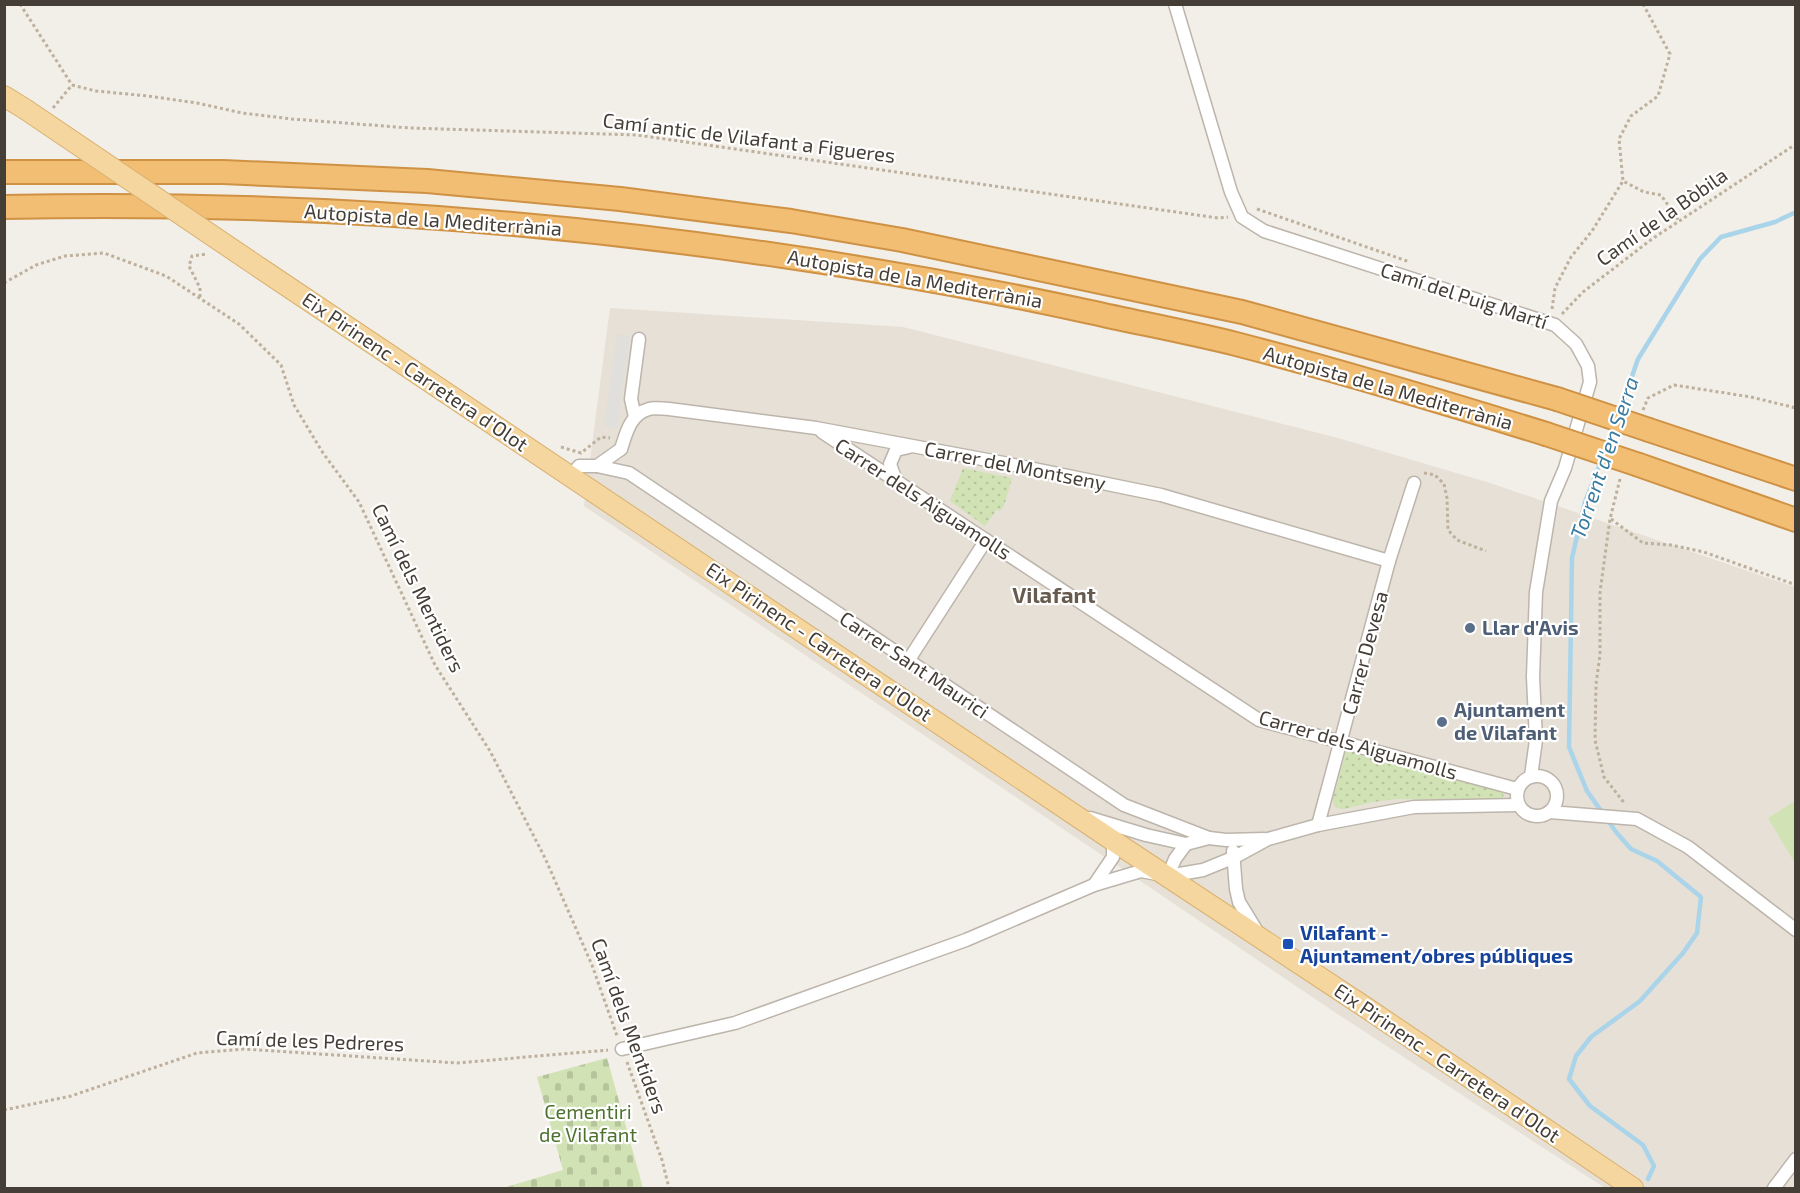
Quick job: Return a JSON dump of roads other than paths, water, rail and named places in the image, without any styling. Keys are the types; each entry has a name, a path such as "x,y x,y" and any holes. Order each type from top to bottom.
{"highway":[{"name":"Autopista de la Mediterrània","path":"4,172 223,172 427,181 620,199 790,221 913,242 1242,312 1403,355 1644,423 1796,479"},
{"name":"Autopista de la Mediterrània","path":"4,207 227,207 425,217 620,234 900,273 1232,343 1395,387 1546,434 1796,520"}],"main road":[{"name":"Eix Pirinenc - Carretera d'Olot","path":"4,96 1076,814 1117,848 1168,876 1633,1188"}],"street":[{"name":"Camí del Puig Martí","path":"1174,4 1231,192 1242,217 1264,231 1553,324 1576,344 1588,366 1590,382 1565,468 1551,501 1536,592 1533,677 1536,740 1532,776"},
{"path":"629,473 621,449 627,430 635,417 631,399 639,339"},
{"name":"Carrer del Montseny","path":"635,417 649,409 669,409 816,428 914,446 1161,495 1389,561"},
{"name":"Carrer dels Aiguamolls","path":"816,428 1259,720 1517,789"},
{"path":"896,481 890,464 896,450 914,446"},
{"path":"597,466 621,449"},
{"path":"570,477 579,466 597,466 629,473"},
{"name":"Carrer Sant Maurici","path":"629,473 1124,805 1209,838"},
{"name":"Carrer Devesa","path":"1318,825 1389,561 1414,483"},
{"path":"909,661 986,540"},
{"path":"1550,812 1557,800 1553,784 1547,778 1538,775 1524,779 1517,789 1518,805 1529,815 1538,816 1550,812 1637,819 1688,847 1796,930"},
{"path":"622,1049 735,1023 966,940 1094,885 1141,870 1168,876 1203,870 1235,857 1268,839 1318,825 1414,807 1518,805"},
{"path":"1076,814 1146,835 1186,844 1209,838 1268,839"},
{"path":"1094,885 1117,848 1146,835"},
{"path":"1226,840 1233,849 1235,857 1236,889 1239,902 1262,939"},
{"path":"1168,876 1175,859 1186,844"},
{"path":"1774,1188 1796,1160"}],"waterway":[{"name":"Torrent d'en Serra","path":"1619,414 1638,359 1700,259 1721,237 1775,222 1796,212"},
{"name":"Torrent d'en Serra","path":"1606,448 1615,425"},
{"name":"Torrent d'en Serra","path":"1602,459 1585,502 1572,558 1569,747 1587,791 1616,832 1631,849 1657,861 1701,897 1697,933 1683,953 1640,1001 1591,1037 1576,1056 1569,1079 1590,1106 1643,1145 1654,1166 1648,1179"}],"place":[{"name":"Llar d'Avis","path":"1470,628"},
{"name":"Ajuntament de Vilafant","path":"1442,722"},
{"name":"Vilafant - Ajuntament/obres públiques","path":"1288,944"}],"district":[{"name":"Vilafant","path":"1054,595"}],"park label":[{"name":"Cementiri de Vilafant","path":"588,1124"}]}
